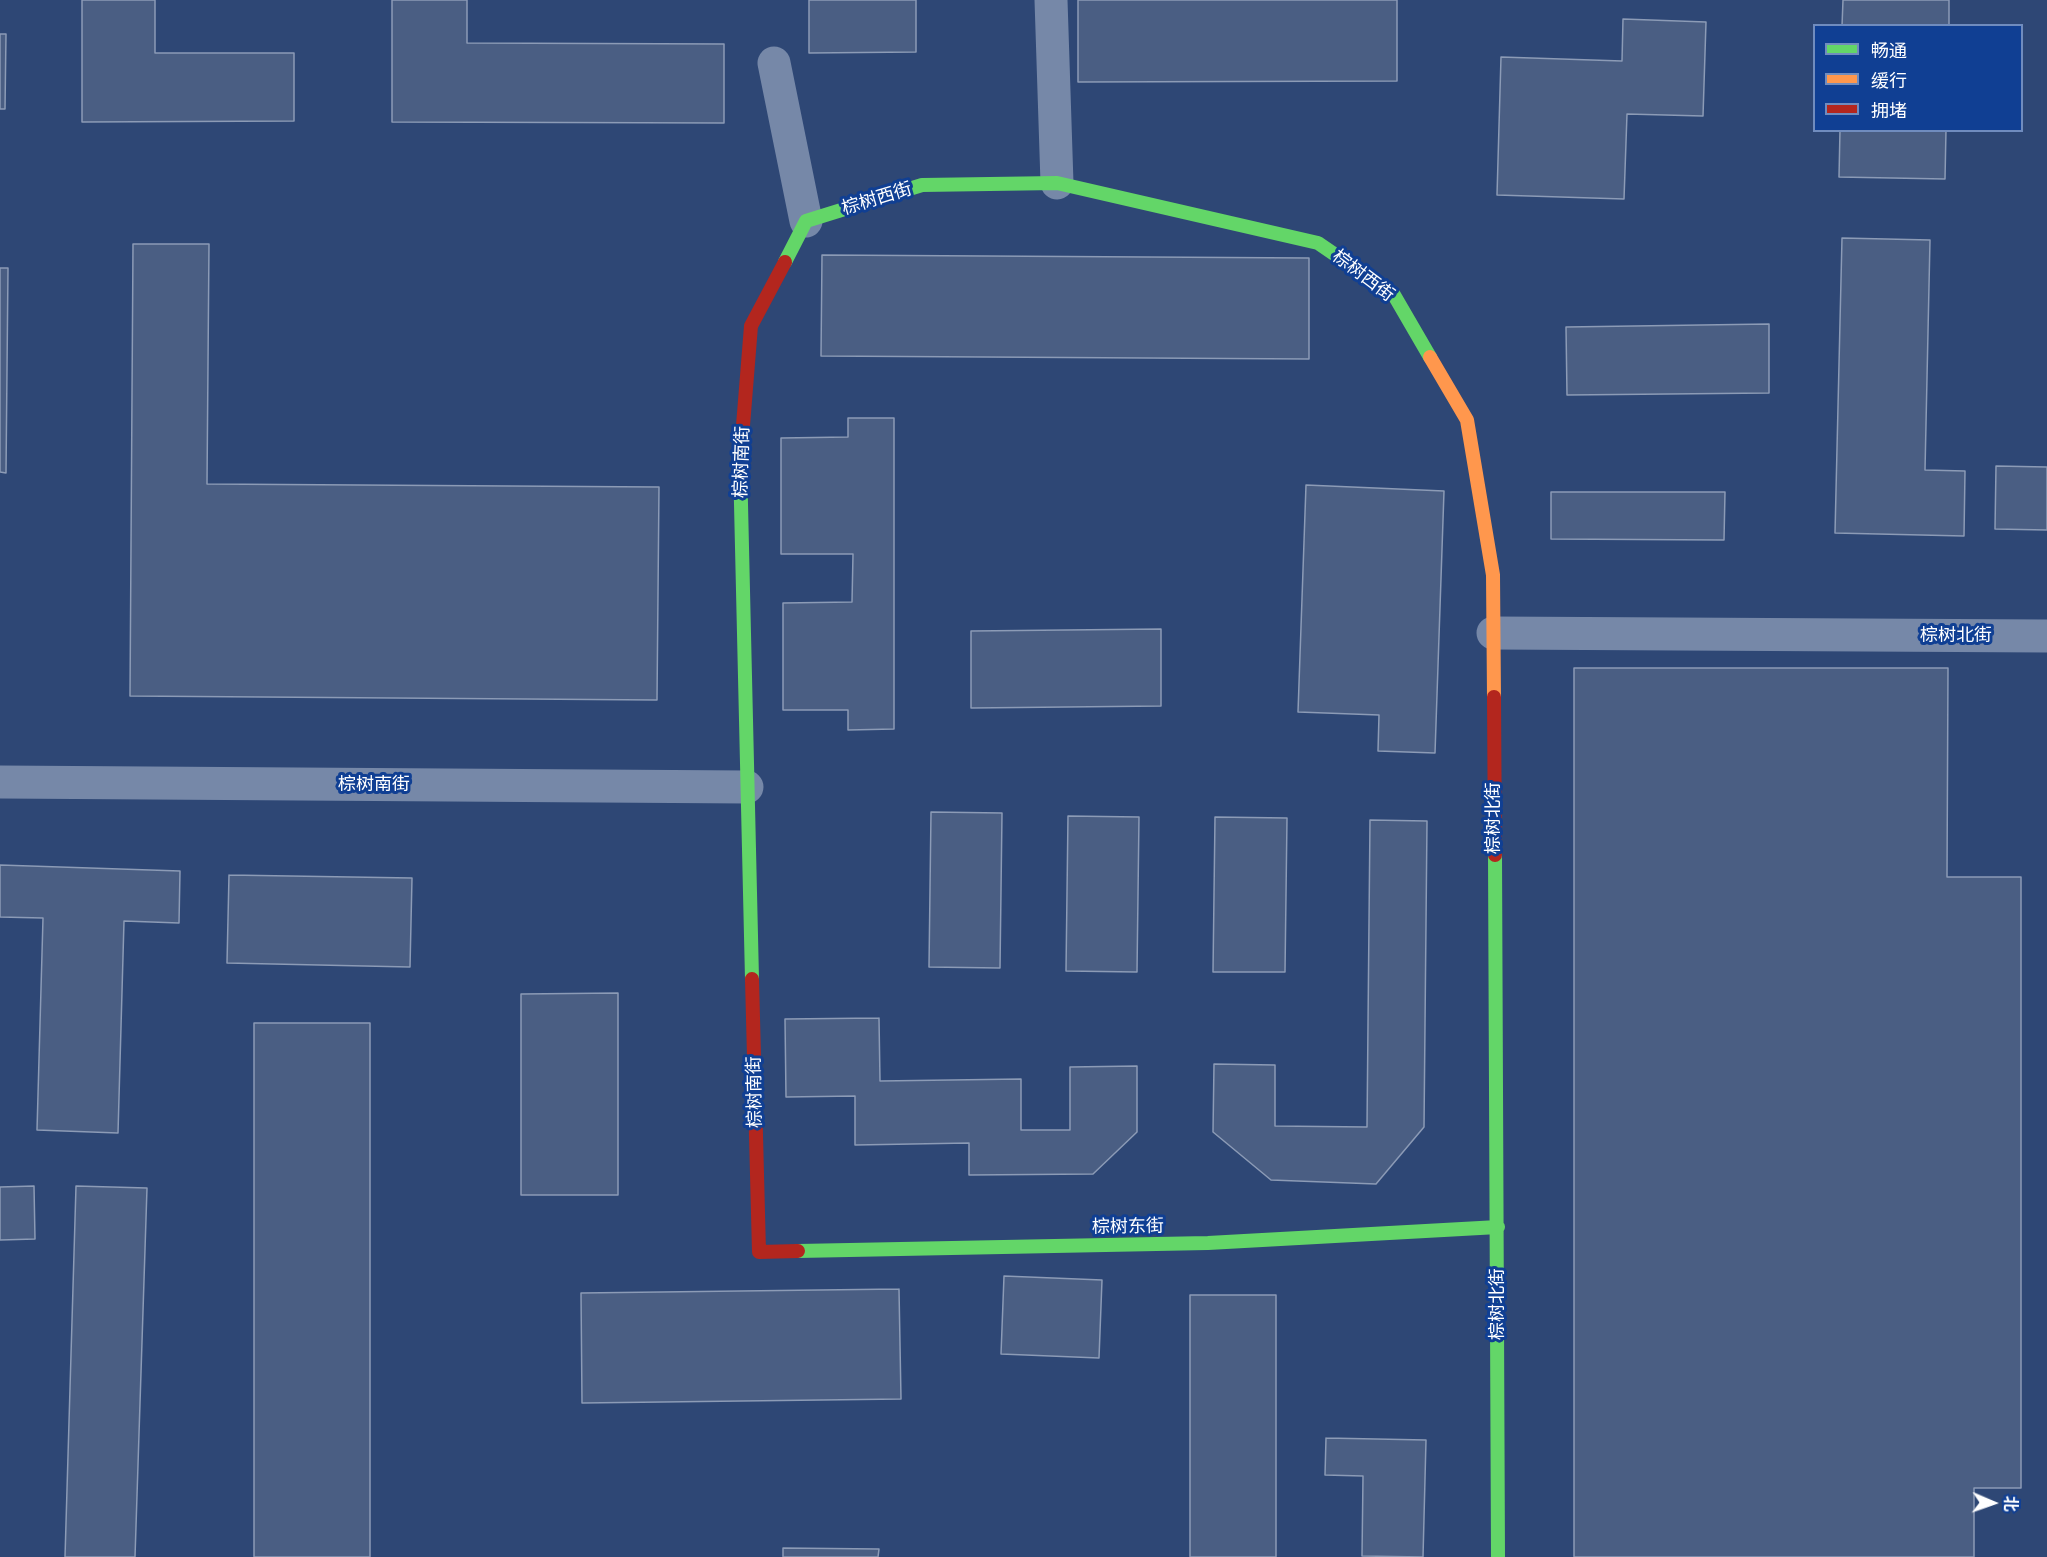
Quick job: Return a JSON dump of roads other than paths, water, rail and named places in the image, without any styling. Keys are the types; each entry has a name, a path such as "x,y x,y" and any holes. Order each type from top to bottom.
{"street":[{"path":"1051,0 1057,183"},
{"path":"774,63 806,221"},
{"name":"棕树西街","path":"806,221 922,185 1057,183 1318,243 1394,295 1467,420 1492,575 1493,633"},
{"name":"棕树南街","path":"759,1252 740,461 751,326 806,221"},
{"name":"棕树北街","path":"1498,1557 1493,633 2047,636"},
{"name":"棕树南街","path":"0,782 747,788"},
{"name":"棕树东街","path":"759,1252 1208,1243 1498,1227"}]}
